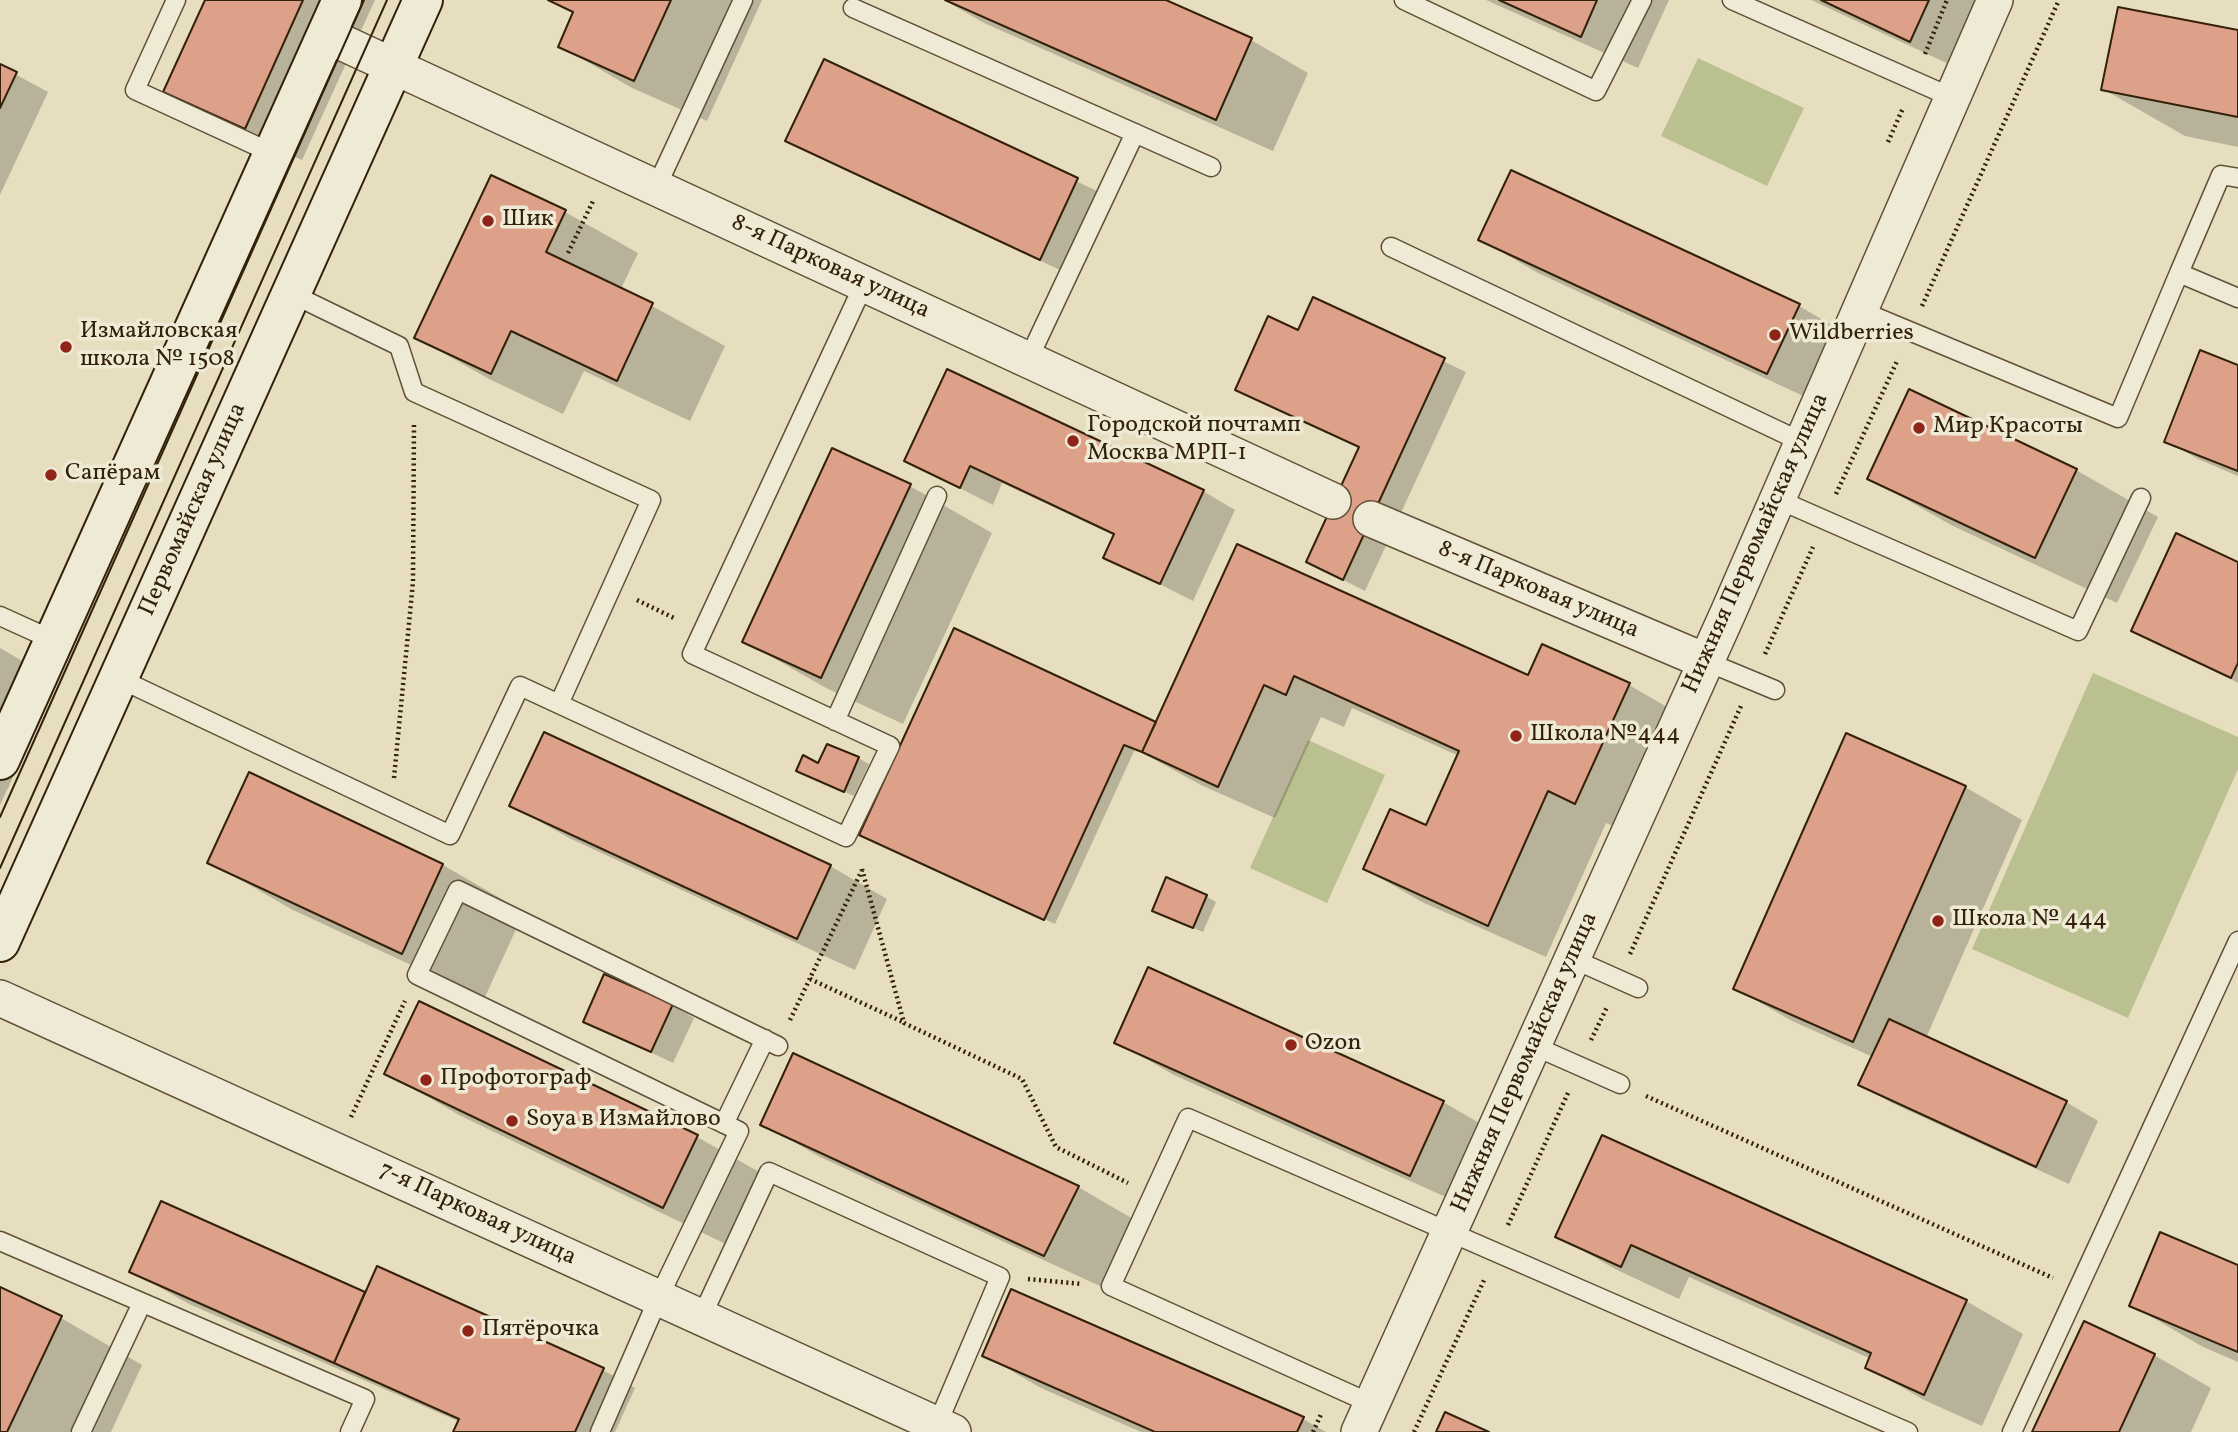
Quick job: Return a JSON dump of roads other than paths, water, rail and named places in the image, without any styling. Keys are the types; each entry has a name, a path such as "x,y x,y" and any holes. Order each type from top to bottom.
{"main road":[{"path":"0,760 342,0"},
{"name":"Первомайская улица","path":"0,943 422,0"}],"street":[{"name":"Нижняя Первомайская улица","path":"1366,1418 1706,661 1995,0"},
{"name":"8-я Парковая улица","path":"326,35 1333,501"},
{"name":"8-я Парковая улица","path":"1371,519 1706,661"},
{"name":"7-я Парковая улица","path":"0,998 945,1428"}],"lane":[{"path":"177,0 135,90 272,153"},
{"path":"656,188 743,0"},
{"path":"1404,0 1596,91 1642,0"},
{"path":"1732,0 1951,97"},
{"path":"853,8 1211,167"},
{"path":"1028,360 1135,133"},
{"path":"1859,310 2118,418 2221,175 2238,178"},
{"path":"1391,247 1802,442"},
{"path":"2179,273 2238,298"},
{"path":"120,679 450,835 520,685 846,837 890,746 692,654 864,284"},
{"path":"290,293 399,346 414,392 651,500 559,704"},
{"path":"835,721 937,496"},
{"path":"1777,499 2078,631 2141,498"},
{"path":"0,616 55,641"},
{"path":"1706,661 1775,690"},
{"path":"600,1432 658,1299 739,1130 724,1124 417,975 458,890 772,1042 724,1124"},
{"path":"2012,1432 2238,941"},
{"path":"1573,958 1638,988"},
{"path":"1534,1046 1619,1084"},
{"path":"1366,1418 1111,1286 1188,1118 1908,1432"},
{"path":"701,1318 769,1172 1000,1277 945,1428"},
{"path":"0,1241 365,1399 350,1432"},
{"path":"81,1432 142,1303"}],"tram line":[{"path":"0,817 364,0"},
{"path":"0,868 387,0"}],"place":[{"name":"Шик","path":"488,221"},
{"name":"Wildberries","path":"1775,335"},
{"name":"Измайловская школа № 1508","path":"66,347"},
{"name":"Мир Красоты","path":"1919,428"},
{"name":"Городской почтамп Москва МРП-1","path":"1073,441"},
{"name":"Сапёрам","path":"51,475"},
{"name":"Школа №444","path":"1516,736"},
{"name":"Школа № 444","path":"1938,921"},
{"name":"Ozon","path":"1291,1045"},
{"name":"Профотограф","path":"426,1080"},
{"name":"Soya в Измайлово","path":"512,1121"},
{"name":"Пятёрочка","path":"468,1331"}]}
